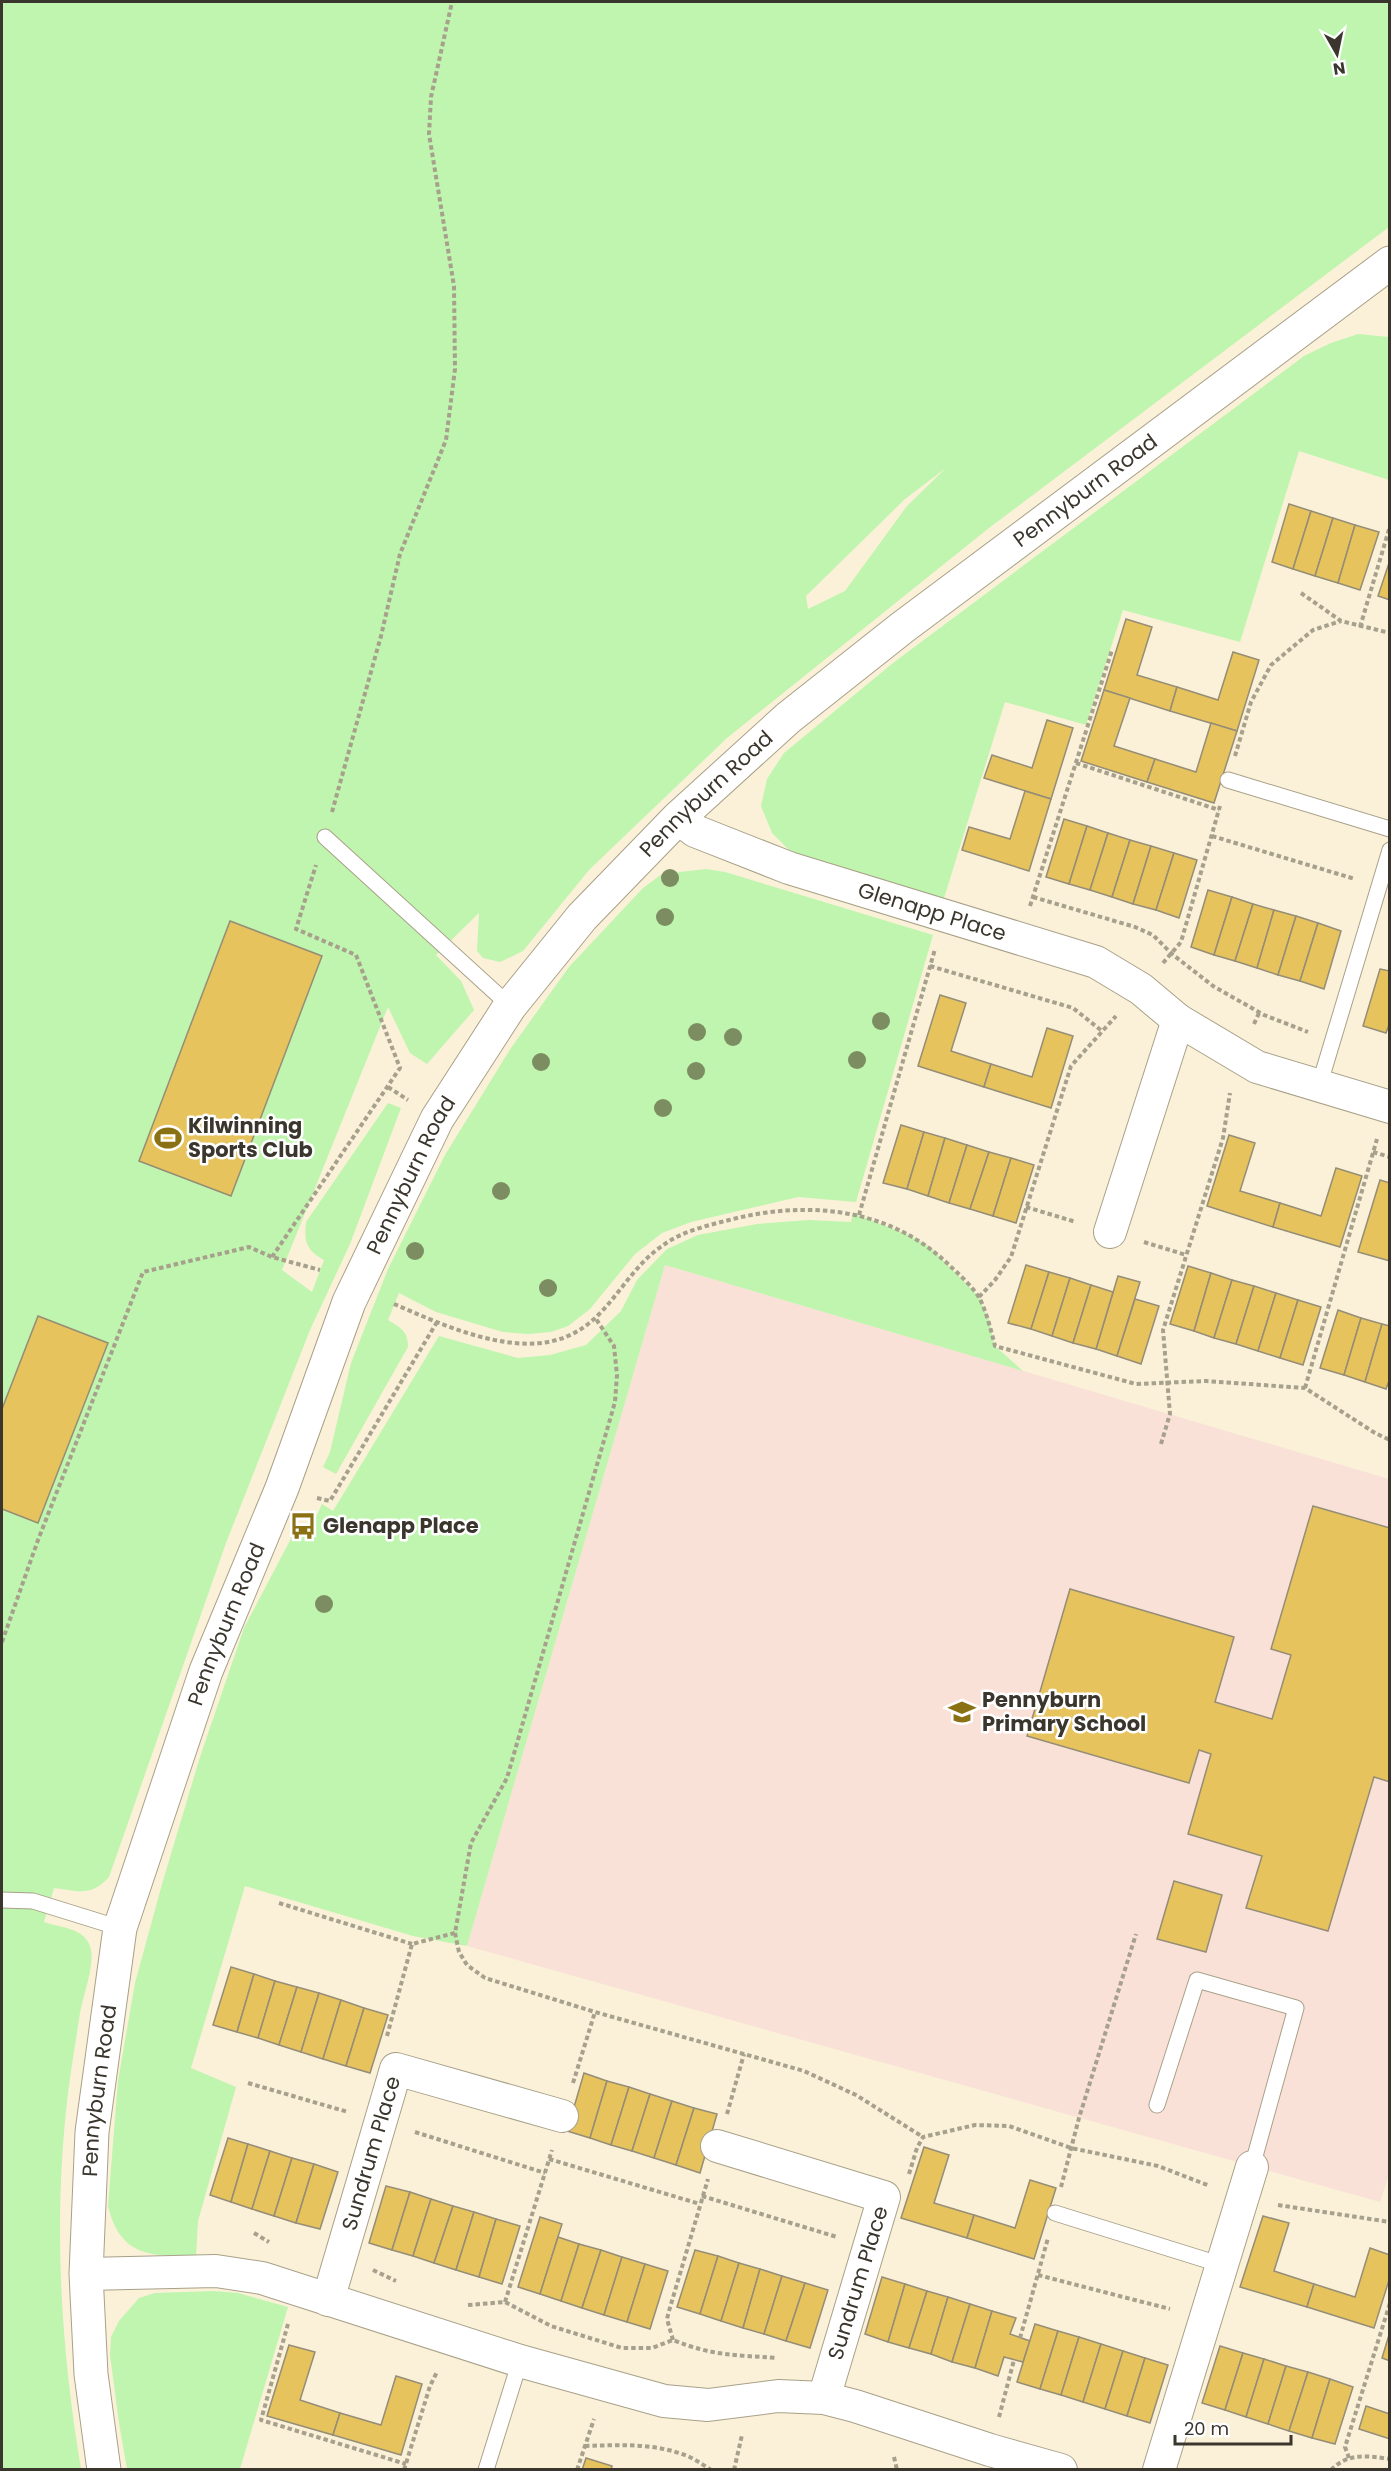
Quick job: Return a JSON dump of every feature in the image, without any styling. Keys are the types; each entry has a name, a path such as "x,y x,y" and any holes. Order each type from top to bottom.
{"street":[{"name":"Pennyburn Road","path":"104,2469 91,2374 86,2274 92,2132 120,1928 206,1671 282,1488 349,1302 437,1119 510,1006 582,917 678,818 788,718 894,634 1385,275"},
{"name":"Glenapp Place","path":"678,818 695,831 789,868 1096,962 1141,988 1178,1020 1257,1067 1388,1107"},
{"path":"1110,1232 1178,1020"},
{"name":"Sundrum Place","path":"328,2300 396,2069 562,2116"},
{"name":"Sundrum Place","path":"717,2146 884,2197 824,2398"},
{"path":"1159,2469 1252,2167"},
{"path":"86,2274 216,2271 261,2278 520,2361 664,2401 708,2405 778,2396 824,2398 855,2406 988,2455 1061,2469"}],"lane":[{"path":"1228,780 1389,829"},
{"path":"325,837 510,1006"},
{"path":"1319,1086 1389,850"},
{"path":"2,1900 33,1901 120,1928"},
{"path":"1157,2105 1197,1980 1296,2008 1252,2167"},
{"path":"1055,2213 1222,2265"},
{"path":"486,2469 520,2361"}],"path":[{"path":"273,1257 400,1068 356,955 296,928 325,837 381,636 400,554 446,440 455,369 454,286 429,134 431,97 452,2"},
{"path":"1360,627 1389,526"},
{"path":"1301,593 1341,621 1389,633"},
{"path":"1019,939 1112,650"},
{"path":"1076,763 1219,810"},
{"path":"1212,836 1379,886"},
{"path":"1033,897 1136,927 1153,935 1172,954 1213,986 1259,1013 1333,1041"},
{"path":"859,1215 944,917"},
{"path":"930,966 1073,1008 1102,1031"},
{"path":"978,1297 995,1280 1011,1257 1071,1065 1141,988"},
{"path":"1161,1444 1170,1414 1163,1330 1223,1138 1226,1112 1239,1057 1259,1013"},
{"path":"1305,1388 1388,1107"},
{"path":"1373,1152 1389,1157"},
{"path":"394,1304 437,1323 507,1343 533,1344 568,1336 596,1319 641,1263 662,1245 688,1231 750,1215 806,1209 859,1215 930,1247 978,1297 989,1320 995,1346 1136,1384 1206,1381 1305,1388 1375,1434 1389,1440"},
{"path":"2,1642 38,1540 143,1272 249,1246 273,1257 320,1270"},
{"path":"596,1319 614,1346 617,1376 615,1402 507,1778 471,1843 455,1933 459,1952 467,1965 485,1977 595,2012 804,2071 856,2095 923,2137 975,2125 1009,2126 1071,2148 1158,2166 1243,2198 1389,2222"},
{"path":"282,1488 330,1501 437,1323"},
{"path":"279,1903 412,1944 455,1933"},
{"path":"1020,2338 1071,2148 1136,1935"},
{"path":"396,2069 379,2065 412,1944"},
{"path":"506,2302 595,2012"},
{"path":"673,2340 667,2319 744,2054"},
{"path":"248,2083 380,2121 545,2173"},
{"path":"884,2197 900,2203 917,2148 923,2137"},
{"path":"549,2158 700,2204"},
{"path":"702,2196 869,2247"},
{"path":"254,2233 274,2244"},
{"path":"341,2254 397,2281"},
{"path":"1038,2275 1206,2319"},
{"path":"290,2286 292,2309 261,2420 406,2464"},
{"path":"404,2469 430,2386 455,2340 465,2305 506,2302 551,2326 622,2348 652,2348 673,2340 700,2350 729,2356 833,2362"},
{"path":"1349,2458 1345,2447 1389,2303"},
{"path":"988,2455 1014,2360"},
{"path":"577,2469 600,2400 608,2385"},
{"path":"585,2446 618,2444 656,2448 684,2454 711,2469"},
{"path":"1331,2469 1349,2458 1361,2455 1389,2459"}],"shaded area":[{"name":"Pennyburn Primary School","path":"665,1265 1389,1479 1390,2172 1380,2202 467,1946"}],"green space":[{"name":"Kilwinning Sports Club","path":"2,2 1389,2 1389,227 989,528 727,738 589,870 523,951 500,962 483,958 477,951 479,913 436,955 461,981 474,1010 427,1064 410,1053 388,1007 282,1270 312,1292 324,1260 313,1253 308,1245 305,1235 306,1222 388,1103 401,1108 350,1244 310,1330 226,1543 109,1877 90,1890 54,1888 44,1922 82,1935 90,1946 91,1953 65,2121 60,2220 67,2370 81,2469 2,2470","holes":["946,468 907,506 845,591 808,609 806,596 905,499"]},
{"path":"1358,334 1389,337 1389,480 1299,451 1240,642 1123,610 1086,725 1005,702 944,898 793,854 772,833 761,806 767,779 784,753 893,663 1304,356 1331,343"},
{"path":"706,869 725,872 933,935 856,1202 798,1197 691,1222 662,1233 635,1254 590,1309 568,1326 551,1332 528,1334 503,1332 436,1312 399,1293 388,1320 403,1330 407,1337 408,1347 336,1474 323,1467 330,1452 351,1363 388,1269 445,1155 511,1048 569,967 643,888 662,874"},
{"path":"853,1213 909,1235 930,1247 979,1297 989,1320 995,1346 1023,1371 665,1265 467,1946 413,1936 245,1886 191,2068 236,2087 198,2221 196,2256 151,2254 129,2244 113,2223 108,2206 118,2081 135,1983 200,1757 244,1628 296,1529 307,1537 322,1504 333,1511 439,1336 518,1358 550,1355 586,1345 621,1311 637,1280 667,1249 698,1235 757,1224 809,1220 851,1222"},
{"path":"213,2291 238,2293 288,2307 240,2469 127,2469 110,2355 111,2337 119,2321 139,2298 155,2293"}],"building":[{"path":"1289,504 1311,511 1293,569 1272,562"},
{"path":"1311,511 1333,518 1315,576 1293,569"},
{"path":"1333,518 1355,525 1338,583 1315,576"},
{"path":"1355,525 1379,532 1360,590 1338,583"},
{"path":"1390,560 1390,600 1378,596"},
{"path":"1126,619 1152,627 1137,675 1177,687 1170,711 1104,690"},
{"path":"1233,652 1259,660 1237,731 1170,711 1177,687 1218,700"},
{"path":"1104,690 1130,698 1114,746 1155,759 1147,782 1081,761"},
{"path":"1047,720 1073,728 1051,799 984,778 992,755 1032,768"},
{"path":"1211,723 1237,731 1214,803 1147,782 1155,759 1196,772"},
{"path":"1025,791 1051,799 1029,871 962,850 969,827 1010,839"},
{"path":"1064,819 1087,826 1069,884 1046,877"},
{"path":"1087,826 1108,833 1090,890 1069,884"},
{"path":"1108,833 1130,840 1112,897 1090,890"},
{"path":"1130,840 1151,846 1133,904 1112,897"},
{"path":"1151,846 1174,853 1156,910 1133,904"},
{"path":"1174,853 1197,860 1179,918 1156,910"},
{"path":"1208,890 1232,897 1214,955 1191,947"},
{"path":"1232,897 1253,904 1235,961 1214,955"},
{"path":"1253,904 1274,910 1257,968 1235,961"},
{"path":"1274,910 1296,916 1278,975 1257,968"},
{"path":"1296,916 1318,923 1300,981 1278,975"},
{"path":"230,921 322,956 231,1196 139,1161"},
{"path":"1318,923 1341,931 1324,989 1300,981"},
{"path":"1380,969 1390,971 1390,1022 1386,1033 1363,1026"},
{"path":"940,995 966,1003 951,1051 991,1064 984,1087 918,1066"},
{"path":"1047,1028 1073,1036 1051,1108 984,1087 991,1064 1032,1077"},
{"path":"901,1125 924,1132 907,1189 883,1183"},
{"path":"924,1132 945,1138 928,1196 907,1189"},
{"path":"1229,1135 1255,1143 1240,1191 1280,1203 1273,1227 1207,1206"},
{"path":"945,1138 967,1145 949,1203 928,1196"},
{"path":"967,1145 989,1152 970,1209 949,1203"},
{"path":"989,1152 1011,1158 993,1216 970,1209"},
{"path":"1011,1158 1034,1165 1016,1223 993,1216"},
{"path":"1336,1168 1362,1176 1340,1247 1273,1227 1280,1203 1321,1216"},
{"path":"1380,1180 1390,1183 1390,1261 1358,1252"},
{"path":"1026,1265 1049,1272 1031,1329 1008,1323"},
{"path":"1188,1266 1211,1273 1194,1331 1170,1324"},
{"path":"1049,1272 1070,1278 1052,1336 1031,1329"},
{"path":"1211,1273 1232,1280 1214,1338 1194,1331"},
{"path":"1118,1276 1140,1282 1117,1356 1096,1349"},
{"path":"1070,1278 1091,1285 1073,1343 1052,1336"},
{"path":"1232,1280 1254,1286 1236,1344 1214,1338"},
{"path":"1091,1285 1113,1292 1096,1349 1073,1343"},
{"path":"1254,1286 1276,1293 1258,1351 1236,1344"},
{"path":"1276,1293 1298,1300 1280,1358 1258,1351"},
{"path":"1135,1299 1159,1306 1141,1364 1117,1356"},
{"path":"1298,1300 1321,1307 1303,1365 1280,1358"},
{"path":"1338,1310 1361,1318 1344,1375 1320,1368"},
{"path":"38,1316 108,1343 38,1523 2,1509 2,1409"},
{"path":"1361,1318 1382,1324 1365,1382 1344,1375"},
{"path":"1382,1324 1390,1326 1390,1378 1386,1389 1365,1382"},
{"path":"1313,1506 1390,1528 1390,1782 1374,1777 1328,1931 1246,1908 1262,1856 1188,1834 1211,1754 1199,1750 1189,1783 1027,1736 1070,1589 1234,1637 1215,1702 1272,1719 1291,1655 1271,1649"},
{"path":"1174,1881 1222,1895 1206,1952 1157,1939"},
{"path":"231,1967 254,1974 237,2032 213,2025"},
{"path":"254,1974 275,1981 258,2038 237,2032"},
{"path":"275,1981 297,1987 279,2045 258,2038"},
{"path":"297,1987 319,1993 301,2052 279,2045"},
{"path":"319,1993 341,2000 323,2059 301,2052"},
{"path":"341,2000 364,2008 346,2066 323,2059"},
{"path":"364,2008 388,2015 370,2073 346,2066"},
{"path":"584,2073 607,2081 590,2138 567,2131"},
{"path":"607,2081 629,2087 611,2145 590,2138"},
{"path":"629,2087 650,2094 632,2151 611,2145"},
{"path":"650,2094 672,2101 654,2158 632,2151"},
{"path":"672,2101 694,2108 676,2165 654,2158"},
{"path":"694,2108 717,2114 700,2173 676,2165"},
{"path":"228,2138 248,2144 231,2202 210,2195"},
{"path":"248,2144 270,2151 252,2209 231,2202"},
{"path":"924,2147 949,2155 934,2203 974,2215 967,2238 901,2218"},
{"path":"270,2151 292,2158 274,2216 252,2209"},
{"path":"292,2158 314,2164 296,2223 274,2216"},
{"path":"314,2164 338,2172 320,2229 296,2223"},
{"path":"1030,2180 1056,2188 1034,2259 967,2238 974,2215 1015,2228"},
{"path":"386,2186 410,2192 392,2250 369,2243"},
{"path":"410,2192 431,2199 413,2256 392,2250"},
{"path":"431,2199 453,2206 434,2263 413,2256"},
{"path":"453,2206 474,2212 456,2270 434,2263"},
{"path":"474,2212 496,2219 479,2277 456,2270"},
{"path":"1263,2216 1289,2223 1274,2271 1314,2284 1307,2307 1240,2287"},
{"path":"540,2217 562,2224 540,2294 518,2287"},
{"path":"496,2219 520,2226 502,2284 479,2277"},
{"path":"558,2237 579,2244 561,2301 540,2294"},
{"path":"579,2244 601,2250 582,2308 561,2301"},
{"path":"1370,2248 1390,2255 1390,2277 1374,2328 1307,2307 1314,2284 1355,2297"},
{"path":"601,2250 622,2257 604,2315 582,2308"},
{"path":"695,2250 718,2256 700,2314 677,2307"},
{"path":"718,2256 739,2263 721,2321 700,2314"},
{"path":"622,2257 645,2264 627,2322 604,2315"},
{"path":"739,2263 760,2269 743,2328 721,2321"},
{"path":"645,2264 668,2271 650,2329 627,2322"},
{"path":"760,2269 782,2276 764,2334 743,2328"},
{"path":"782,2276 805,2283 786,2341 764,2334"},
{"path":"882,2277 905,2284 888,2342 865,2334"},
{"path":"805,2283 828,2290 810,2348 786,2341"},
{"path":"905,2284 927,2291 909,2348 888,2342"},
{"path":"927,2291 948,2297 931,2354 909,2348"},
{"path":"948,2297 970,2304 952,2362 931,2354"},
{"path":"970,2304 992,2311 975,2368 952,2362"},
{"path":"992,2311 1016,2318 1010,2334 1030,2341 1023,2362 1004,2357 998,2376 975,2368"},
{"path":"1035,2324 1058,2331 1040,2389 1017,2382"},
{"path":"1058,2331 1079,2337 1061,2395 1040,2389"},
{"path":"1390,2336 1390,2361 1382,2358"},
{"path":"1079,2337 1101,2344 1083,2402 1061,2395"},
{"path":"1101,2344 1123,2351 1105,2409 1083,2402"},
{"path":"289,2345 315,2352 300,2400 340,2413 333,2435 267,2416"},
{"path":"1220,2346 1243,2353 1225,2410 1202,2403"},
{"path":"1123,2351 1145,2358 1127,2416 1105,2409"},
{"path":"1243,2353 1264,2359 1246,2417 1225,2410"},
{"path":"1145,2358 1168,2365 1150,2423 1127,2416"},
{"path":"1264,2359 1286,2366 1268,2424 1246,2417"},
{"path":"1286,2366 1308,2372 1289,2431 1268,2424"},
{"path":"1308,2372 1330,2379 1312,2438 1289,2431"},
{"path":"396,2376 422,2384 401,2455 333,2435 340,2413 381,2425"},
{"path":"1330,2379 1353,2387 1335,2444 1312,2438"},
{"path":"1366,2406 1390,2414 1390,2439 1359,2429"},
{"path":"586,2458 612,2466 611,2470 582,2470"}],"place":[{"name":"Kilwinning Sports Club","path":"168,1138"},
{"name":"Glenapp Place","path":"303,1526"},
{"name":"Pennyburn Primary School","path":"962,1712"}]}
